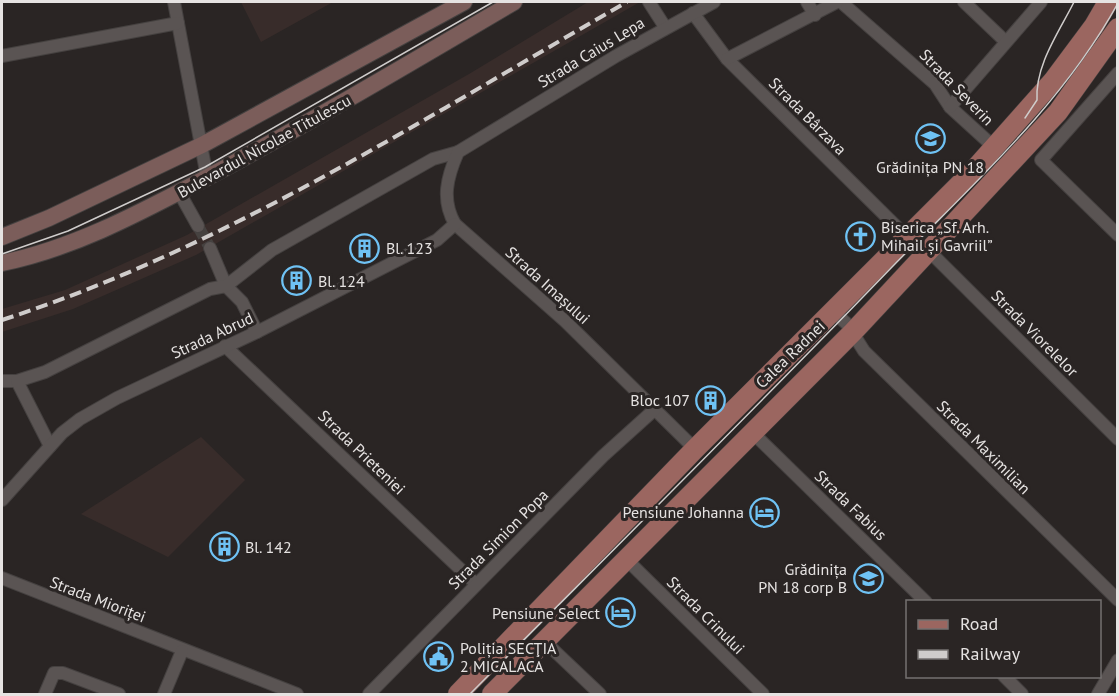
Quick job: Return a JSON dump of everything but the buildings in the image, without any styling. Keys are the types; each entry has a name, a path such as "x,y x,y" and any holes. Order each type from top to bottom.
{"main road":[{"name":"Bulevardul Nicolae Titulescu","path":"2,237 38,223 202,145 464,2"},
{"name":"Bulevardul Nicolae Titulescu","path":"2,264 73,242 179,192 337,107 514,2"},
{"name":"Calea Radnei","path":"458,694 695,449 995,148 1053,81 1094,26 1108,2"},
{"name":"Calea Radnei","path":"492,694 853,332 1058,112 1118,28"}],"street":[{"path":"174,2 207,177"},
{"path":"649,2 665,27"},
{"name":"Strada Caius Lepa","path":"458,152 665,27 714,2"},
{"path":"807,2 815,15"},
{"name":"Strada Severin","path":"727,59 839,2 935,84 950,107 995,148"},
{"path":"964,2 1005,41"},
{"path":"950,107 1041,2"},
{"name":"Strada Bârzava","path":"693,13 727,59 908,237"},
{"path":"2,56 178,23"},
{"path":"1118,73 1041,160 1118,235"},
{"path":"455,225 447,206 447,188 449,172 458,152"},
{"path":"2,381 17,381 45,372 210,289 226,286 272,250 433,159 458,152"},
{"path":"179,192 198,226"},
{"name":"Strada Abrud","path":"2,500 50,446 80,419 437,240 455,225"},
{"name":"Strada Imașului","path":"455,225 565,321 695,449"},
{"path":"210,248 226,286 242,303 256,332"},
{"name":"Strada Viorelelor","path":"929,251 1118,439"},
{"name":"Strada Maximilian","path":"834,312 853,332 864,351 1118,600"},
{"name":"Strada Prieteniei","path":"225,346 476,584"},
{"path":"17,381 50,446"},
{"name":"Strada Simion Popa","path":"369,694 603,456 654,410"},
{"name":"Strada Fabius","path":"753,433 924,600"},
{"name":"Strada Crinului","path":"626,560 763,694"},
{"name":"Strada Mioriței","path":"2,578 182,651 297,694"},
{"path":"544,641 600,694"},
{"path":"164,694 182,651"},
{"path":"1098,694 1118,660"},
{"path":"45,694 54,673 76,677 119,694"},
{"path":"1006,678 1022,694"}],"shaded area":[{"path":"241,2 333,2 261,42"},
{"path":"588,2 640,2 196,255 73,309 2,332 2,309 65,290 187,235 469,74"},
{"path":"201,437 245,480 168,557 81,514"}],"tunnel":[{"path":"198,226 210,248"}],"tram line":[{"path":"2,254 68,231 205,167 493,2"},
{"path":"1025,118 1037,100 1037,87 1044,62 1074,2"},
{"path":"470,694 984,174 1043,110 1070,76 1118,3"}],"railway":[{"path":"2,320 85,290 165,256 244,218 399,135 627,2"}],"place":[{"name":"Grădinița PN 18","path":"930,139"},
{"name":"Biserica „Sf. Arh. Mihail și Gavriil”","path":"860,236"},
{"name":"Bl. 123","path":"365,248"},
{"name":"Bl. 124","path":"297,281"},
{"name":"Bloc 107","path":"711,400"},
{"name":"Pensiune Johanna","path":"765,512"},
{"name":"Bl. 142","path":"224,547"},
{"name":"Grădinița PN 18 corp B","path":"868,578"},
{"name":"Pensiune Select","path":"621,613"},
{"name":"Poliția SECŢIA 2 MICALACA","path":"439,657"}]}
